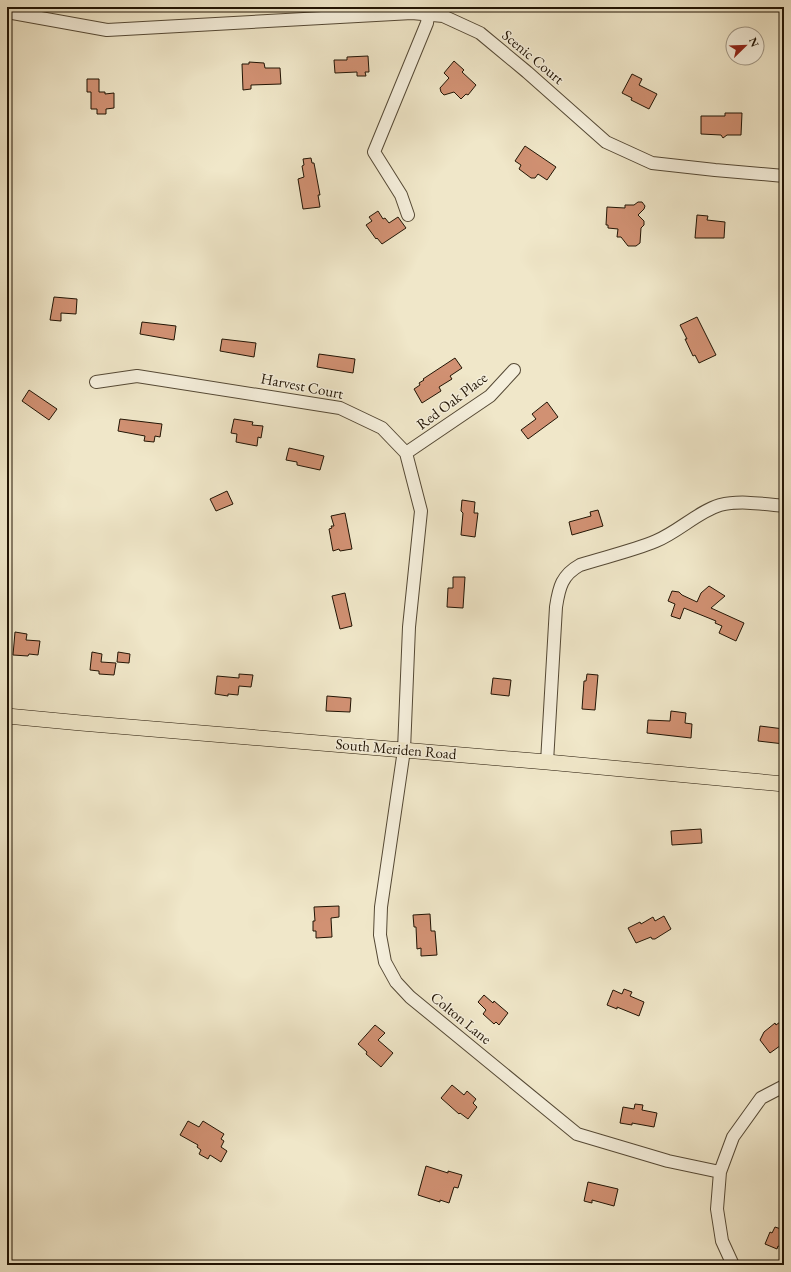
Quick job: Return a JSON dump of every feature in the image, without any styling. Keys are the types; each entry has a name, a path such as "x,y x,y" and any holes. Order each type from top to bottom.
{"main road":[{"name":"South Meriden Road","path":"7,716 547,762 784,784"}],"street":[{"name":"Scenic Court","path":"7,12 107,30 412,13 443,16 480,33 527,72 606,142 652,163 784,176"},
{"path":"408,215 401,195 374,152 427,23 428,15"},
{"name":"Red Oak Place","path":"406,453 490,396 514,370"},
{"name":"Harvest Court","path":"96,382 137,376 340,408 382,428 406,453 421,511 409,628 404,750"},
{"path":"547,762 558,590 570,570 580,565 657,541 681,528 710,509 721,505 737,503 784,506"},
{"name":"Colton Lane","path":"404,750 381,907 380,935 386,962 396,982 410,997 577,1134 668,1161 720,1172"},
{"path":"733,1265 722,1241 718,1209 720,1172 733,1137 761,1098 784,1086"}],"building":[{"path":"368,56 369,72 365,72 366,76 357,76 357,72 335,73 334,60 347,60 347,57"},
{"path":"454,61 464,70 462,72 476,85 468,95 466,94 461,99 454,92 444,95 440,88 449,78 444,73"},
{"path":"249,62 264,63 265,68 280,68 281,84 251,85 251,89 243,90 242,64 249,64"},
{"path":"632,74 642,79 639,85 657,94 649,109 631,100 632,98 622,93"},
{"path":"87,79 99,79 99,92 105,92 105,94 114,93 114,108 106,109 106,114 97,114 97,109 91,109 91,92 87,92"},
{"path":"725,113 742,113 741,135 727,135 723,138 721,135 701,134 701,116 725,116"},
{"path":"525,146 556,167 547,180 538,174 535,178 531,178 519,169 521,165 515,161"},
{"path":"311,158 312,163 314,163 320,195 318,195 320,207 303,209 298,179 304,177 302,166 304,165 303,159"},
{"path":"638,202 642,202 645,206 638,215 644,221 644,225 641,228 640,243 636,246 628,246 621,237 617,237 618,229 608,228 608,225 606,225 607,207 625,208 625,205 634,205"},
{"path":"378,211 383,219 385,218 389,223 398,217 406,228 382,244 377,238 376,239 366,225 372,221 369,217"},
{"path":"697,215 708,216 707,220 725,222 724,238 695,238"},
{"path":"54,297 77,299 76,314 61,313 61,321 50,320"},
{"path":"697,317 716,355 699,363 695,355 693,356 680,325"},
{"path":"142,322 176,326 174,340 140,334"},
{"path":"222,339 256,343 254,357 220,351"},
{"path":"319,354 355,359 353,373 317,367"},
{"path":"455,358 462,368 450,376 452,379 439,387 441,391 422,403 414,389 420,385 419,383 424,380 423,379"},
{"path":"29,390 57,409 49,420 22,401"},
{"path":"547,402 558,417 528,439 521,430 536,419 532,414"},
{"path":"120,419 162,424 160,437 155,436 154,442 144,441 145,436 118,431"},
{"path":"234,419 253,422 252,425 263,426 261,438 258,437 257,446 236,442 237,434 231,433"},
{"path":"289,448 324,456 320,470 297,465 297,462 286,460"},
{"path":"227,491 233,504 216,511 210,499"},
{"path":"462,500 475,502 474,513 478,513 475,537 461,535 463,513 461,511"},
{"path":"598,510 603,526 572,535 569,522 591,516 590,512"},
{"path":"345,513 352,549 340,551 339,549 333,551 329,529 332,528 331,526 334,526 331,516"},
{"path":"453,577 465,577 463,608 447,607 448,588 453,588"},
{"path":"709,586 725,596 711,608 744,623 736,641 719,633 722,626 715,623 716,621 684,608 680,619 671,616 675,604 668,601 672,591 679,592 697,602 701,593"},
{"path":"345,593 352,626 340,629 332,596"},
{"path":"15,632 27,634 26,640 40,641 38,655 13,655"},
{"path":"92,652 102,654 101,662 116,663 114,675 99,674 99,671 90,670"},
{"path":"118,652 130,654 129,663 117,662"},
{"path":"239,674 253,675 251,687 239,686 238,695 228,694 228,696 215,694 217,676 239,678"},
{"path":"587,674 598,675 595,710 582,709 584,681 586,681"},
{"path":"493,678 511,680 509,696 491,694"},
{"path":"327,696 351,698 350,712 326,711"},
{"path":"671,711 686,713 685,723 692,724 691,738 647,733 648,720 670,721"},
{"path":"760,726 784,729 784,744 758,741"},
{"path":"701,829 702,843 672,845 671,831"},
{"path":"339,906 339,917 331,918 332,937 316,938 316,931 313,931 313,921 315,921 314,907"},
{"path":"430,914 431,931 435,931 437,955 421,956 421,948 417,949 416,927 414,927 413,915"},
{"path":"664,916 671,929 655,939 652,939 651,937 636,943 628,928 640,922 641,924 653,917 655,921"},
{"path":"624,989 632,992 630,996 644,1002 639,1016 617,1007 617,1009 607,1005 613,990 622,994"},
{"path":"484,995 508,1013 499,1025 496,1022 494,1024 483,1014 486,1010 478,1002"},
{"path":"784,1019 784,1043 770,1053 760,1040 764,1032 775,1023 776,1025"},
{"path":"375,1025 385,1033 378,1040 393,1053 381,1067 366,1054 367,1052 358,1044"},
{"path":"452,1085 464,1095 467,1091 476,1099 473,1103 477,1107 468,1119 460,1113 459,1114 441,1098"},
{"path":"635,1104 643,1105 642,1110 657,1113 654,1127 632,1123 632,1125 620,1123 623,1107 634,1109"},
{"path":"188,1121 199,1127 203,1121 224,1134 221,1139 224,1141 221,1147 227,1151 221,1162 210,1155 208,1159 199,1154 201,1150 197,1147 198,1145 180,1135"},
{"path":"426,1166 448,1173 448,1171 462,1175 458,1188 454,1187 449,1203 440,1200 440,1202 418,1195"},
{"path":"588,1182 618,1189 614,1206 592,1200 592,1203 584,1201"},
{"path":"775,1227 784,1230 784,1248 778,1246 777,1249 765,1244 770,1232 772,1233"}]}
